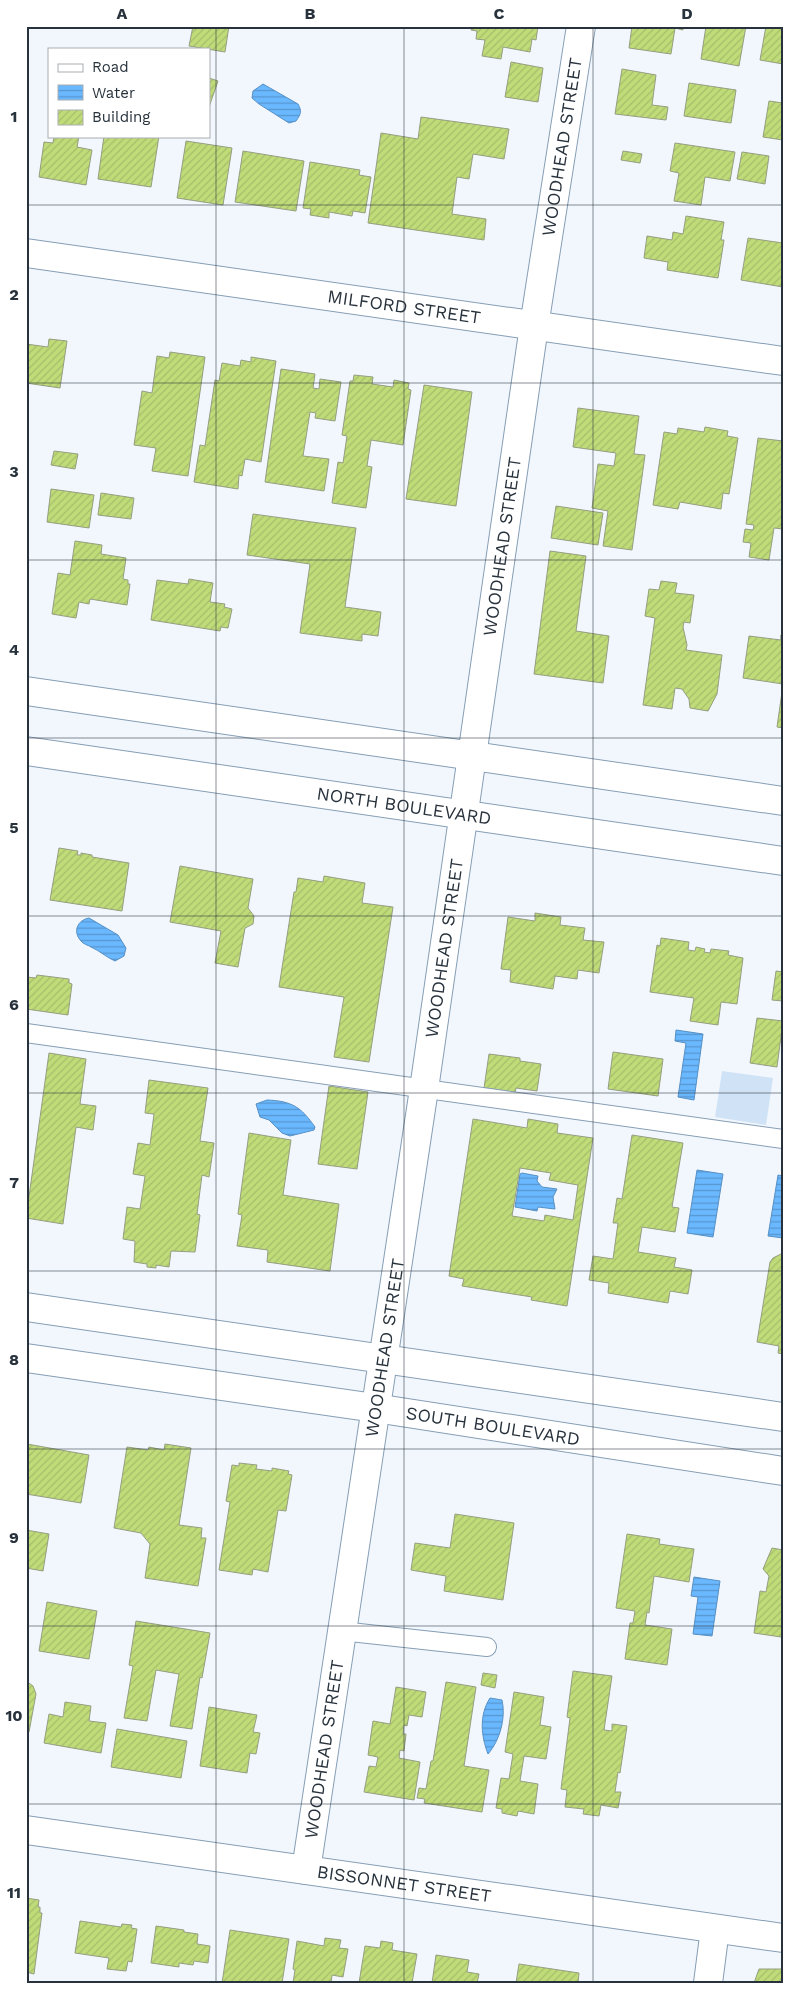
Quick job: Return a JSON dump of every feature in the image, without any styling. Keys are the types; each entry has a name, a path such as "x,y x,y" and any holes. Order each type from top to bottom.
{"street":[{"name":"WOODHEAD STREET","path":"306,1870 374,1408 465,814 534,326 581,26"},
{"name":"MILFORD STREET","path":"26,253 783,361"},
{"path":"26,691 783,801"},
{"name":"NORTH BOULEVARD","path":"26,751 783,861"},
{"path":"26,1307 783,1417"},
{"name":"SOUTH BOULEVARD","path":"26,1358 783,1470"},
{"name":"BISSONNET STREET","path":"26,1830 783,1938"},
{"path":"708,1983 715,1929"}],"lane":[{"path":"26,1033 783,1139"},
{"path":"342,1631 487,1647"}],"shaded area":[{"path":"722,1071 773,1078 766,1125 715,1117"}],"water":[{"path":"263,84 298,104 300,112 296,121 289,123 252,98 253,91"},
{"path":"89,918 118,935 126,948 124,956 115,961 82,942 77,933 78,926 82,921"},
{"path":"676,1030 703,1034 694,1100 678,1097 686,1043 675,1041"},
{"path":"267,1100 295,1106 310,1120 315,1127 314,1130 290,1136 282,1133 269,1120 260,1117 256,1104"},
{"path":"697,1170 723,1174 713,1237 687,1233"},
{"path":"520,1174 538,1176 537,1181 542,1187 557,1189 553,1197 555,1209 538,1207 537,1211 515,1207"},
{"path":"778,1175 783,1176 783,1238 768,1236"},
{"path":"694,1577 720,1581 712,1636 693,1634 698,1597 691,1596"},
{"path":"490,1698 502,1700 503,1714 499,1736 488,1754 482,1726 484,1711"}],"building":[{"path":"193,26 229,26 225,52 189,46"},
{"path":"472,26 538,26 536,40 532,39 530,52 503,47 501,59 482,56 485,40 476,39 477,31 471,30"},
{"path":"632,26 683,26 683,30 675,28 671,54 629,48"},
{"path":"706,26 746,26 739,66 701,59"},
{"path":"766,26 783,26 783,64 760,60"},
{"path":"511,62 543,68 538,102 505,97"},
{"path":"622,69 656,75 652,105 668,107 666,120 615,114"},
{"path":"210,78 218,81 210,104"},
{"path":"689,83 736,90 731,123 684,116"},
{"path":"769,101 783,103 783,140 763,137"},
{"path":"421,117 509,129 504,159 473,154 469,179 457,177 452,214 486,219 484,240 368,223 381,133 418,139"},
{"path":"54,138 79,138 77,147 92,150 86,185 39,177 44,142 53,143"},
{"path":"104,138 159,138 151,187 98,179"},
{"path":"186,141 232,148 223,205 177,198"},
{"path":"675,143 735,152 730,181 705,177 701,205 674,201 679,173 670,171"},
{"path":"243,151 304,161 296,211 235,202"},
{"path":"623,151 642,154 640,163 621,160"},
{"path":"742,152 769,156 765,184 737,179"},
{"path":"310,162 360,170 359,175 371,177 365,213 353,211 352,216 329,212 329,218 310,215 311,209 303,208"},
{"path":"686,216 724,222 721,240 724,240 718,278 667,270 668,262 644,258 647,236 672,240 673,232 683,234"},
{"path":"748,238 783,243 783,287 741,280"},
{"path":"49,339 67,341 60,388 26,383 26,344 48,347"},
{"path":"170,352 205,357 188,476 152,471 156,448 134,445 142,391 152,393 157,356 169,358"},
{"path":"251,357 276,361 261,462 245,459 242,476 239,475 238,489 194,482 200,445 205,446 215,380 219,381 222,363 240,366 241,360 251,362"},
{"path":"281,369 315,374 313,388 319,389 320,379 341,382 335,421 315,418 316,413 310,412 303,456 329,459 324,491 265,482"},
{"path":"354,375 373,377 372,384 393,387 394,380 409,383 408,389 411,390 403,445 371,440 367,466 372,467 366,508 332,503 338,462 343,463 347,436 342,435 350,381 353,381"},
{"path":"424,385 472,392 456,506 406,499"},
{"path":"578,408 639,416 634,454 645,455 632,550 603,546 608,511 592,508 598,464 614,466 616,453 573,447"},
{"path":"705,427 728,431 727,436 738,438 729,494 723,493 721,509 680,502 678,509 653,505 664,432 677,434 678,428 704,432"},
{"path":"758,438 783,441 783,529 774,528 769,560 749,557 751,543 743,542 745,529 753,530 754,525 746,524"},
{"path":"54,451 78,454 75,469 51,465"},
{"path":"51,489 94,495 89,528 47,522"},
{"path":"101,493 134,498 131,519 98,515"},
{"path":"556,506 603,513 598,545 551,538"},
{"path":"253,514 356,528 345,607 381,612 378,636 362,634 362,641 300,633 310,564 247,555"},
{"path":"75,541 102,545 101,554 126,558 123,579 128,580 128,584 130,584 127,605 90,599 89,604 79,602 76,618 52,614 58,573 70,575"},
{"path":"550,551 586,556 576,631 609,636 603,683 534,674"},
{"path":"189,579 213,583 210,602 225,604 224,607 232,609 228,628 221,627 220,631 151,620 157,580 188,584"},
{"path":"661,581 677,583 675,593 694,595 690,623 684,622 683,627 687,645 686,650 722,655 717,694 708,711 690,708 689,699 682,689 675,688 672,709 643,705 655,618 645,616 649,589 659,590"},
{"path":"781,635 783,684 743,678 749,636 781,640"},
{"path":"783,685 783,728 777,727"},
{"path":"59,848 78,851 77,855 81,855 81,853 92,855 92,857 129,863 122,911 50,900"},
{"path":"180,866 253,879 248,908 254,916 253,924 245,928 238,967 215,963 221,931 170,922"},
{"path":"324,876 365,883 362,903 393,907 369,1062 334,1057 344,997 279,987 294,892 296,892 298,878 323,882"},
{"path":"535,913 561,917 560,925 585,928 583,940 604,942 599,973 578,970 577,979 555,976 553,989 510,982 511,970 501,969 508,917 535,921"},
{"path":"661,938 689,942 688,950 695,951 696,947 705,949 704,952 710,953 711,949 729,951 728,955 743,958 737,1004 721,1002 718,1025 690,1021 694,998 650,992 657,945 660,946"},
{"path":"776,971 783,972 783,1001 772,1000"},
{"path":"37,975 69,979 69,983 72,984 68,1015 26,1009 26,977 36,978"},
{"path":"757,1018 783,1021 777,1067 750,1063"},
{"path":"613,1052 663,1059 658,1096 608,1089"},
{"path":"49,1053 86,1059 80,1104 96,1106 93,1130 76,1127 63,1224 26,1218"},
{"path":"489,1054 520,1058 520,1061 541,1064 537,1091 516,1088 515,1093 484,1088"},
{"path":"149,1080 208,1088 200,1141 214,1143 209,1177 202,1175 197,1214 200,1215 195,1252 171,1251 169,1267 156,1265 156,1268 134,1262 135,1241 123,1239 127,1207 140,1209 145,1176 133,1174 138,1143 150,1145 154,1114 145,1113"},
{"path":"329,1086 368,1092 357,1169 318,1164"},
{"path":"473,1119 527,1128 528,1119 558,1124 557,1133 593,1138 567,1306 531,1300 532,1297 462,1286 464,1279 449,1276","holes":["520,1168 551,1173 549,1180 578,1185 573,1220 545,1215 544,1221 512,1216"]},
{"path":"249,1133 291,1140 283,1195 339,1204 330,1271 267,1262 268,1250 237,1246 242,1215 238,1214"},
{"path":"632,1135 683,1143 672,1207 679,1208 675,1232 642,1227 638,1252 676,1258 674,1267 692,1270 688,1294 670,1291 668,1303 608,1293 609,1283 589,1280 593,1256 613,1259 618,1223 613,1223 617,1198 622,1199"},
{"path":"783,1253 783,1354 778,1353 779,1346 757,1342 770,1262 773,1258"},
{"path":"27,1444 89,1455 81,1503 26,1494"},
{"path":"165,1444 191,1448 179,1525 202,1528 201,1538 206,1538 198,1586 145,1578 150,1544 141,1533 114,1528 127,1447 148,1450 149,1447 164,1450"},
{"path":"239,1463 257,1465 256,1469 272,1471 272,1468 289,1471 288,1474 292,1475 286,1511 278,1510 268,1572 253,1569 252,1575 219,1570 230,1502 226,1501 232,1465 239,1466"},
{"path":"455,1514 514,1523 503,1600 444,1591 446,1576 411,1570 415,1543 450,1548"},
{"path":"26,1530 49,1534 43,1571 26,1568"},
{"path":"627,1534 660,1539 659,1544 694,1549 689,1582 654,1576 649,1613 647,1612 645,1625 672,1629 667,1665 625,1659 630,1623 633,1623 635,1611 616,1608"},
{"path":"772,1548 783,1550 783,1636 781,1637 754,1633 760,1591 766,1592 769,1576 763,1569"},
{"path":"47,1602 97,1611 89,1659 39,1651"},
{"path":"136,1621 210,1633 202,1678 200,1677 192,1729 170,1726 179,1674 156,1670 147,1721 124,1718 133,1666 129,1665"},
{"path":"573,1671 612,1676 604,1730 612,1731 612,1724 627,1726 620,1773 618,1772 615,1792 621,1792 618,1808 601,1805 599,1816 583,1814 584,1809 565,1807 567,1790 561,1789 570,1718 567,1717"},
{"path":"483,1673 497,1675 495,1688 481,1685"},
{"path":"26,1681 33,1686 36,1694 29,1732 26,1731"},
{"path":"446,1682 476,1687 464,1766 489,1770 482,1812 424,1803 425,1799 417,1798 419,1788 426,1789 431,1761 433,1761"},
{"path":"396,1687 426,1692 422,1717 409,1715 407,1726 404,1725 403,1734 406,1734 404,1751 400,1750 399,1758 420,1762 414,1800 364,1792 369,1766 376,1767 378,1757 368,1755 373,1721 390,1724"},
{"path":"514,1692 544,1697 540,1725 551,1727 546,1759 524,1756 520,1781 538,1784 534,1814 518,1811 517,1816 502,1813 502,1809 496,1808 501,1778 509,1779 513,1754 505,1752"},
{"path":"65,1702 91,1706 89,1721 106,1723 101,1753 44,1743 49,1714 63,1717"},
{"path":"209,1707 257,1715 253,1732 260,1733 256,1754 250,1753 247,1773 200,1766"},
{"path":"117,1729 187,1741 181,1778 111,1767"},
{"path":"26,1898 39,1900 38,1907 40,1907 40,1913 42,1913 34,1974 26,1972"},
{"path":"80,1921 121,1927 122,1924 132,1925 131,1928 137,1929 132,1962 128,1961 126,1971 107,1969 109,1958 75,1953"},
{"path":"156,1926 198,1934 197,1944 210,1946 208,1963 194,1961 193,1965 179,1963 179,1967 151,1963"},
{"path":"230,1930 289,1939 282,1983 222,1983"},
{"path":"325,1938 341,1940 339,1948 348,1949 343,1977 332,1975 331,1983 293,1983 297,1941 324,1946"},
{"path":"381,1941 393,1943 392,1950 417,1954 412,1983 359,1983 365,1946 380,1948"},
{"path":"436,1955 469,1960 467,1972 479,1974 477,1983 432,1983"},
{"path":"519,1964 579,1973 578,1983 516,1983"},
{"path":"759,1969 783,1969 783,1983 754,1983"}]}
